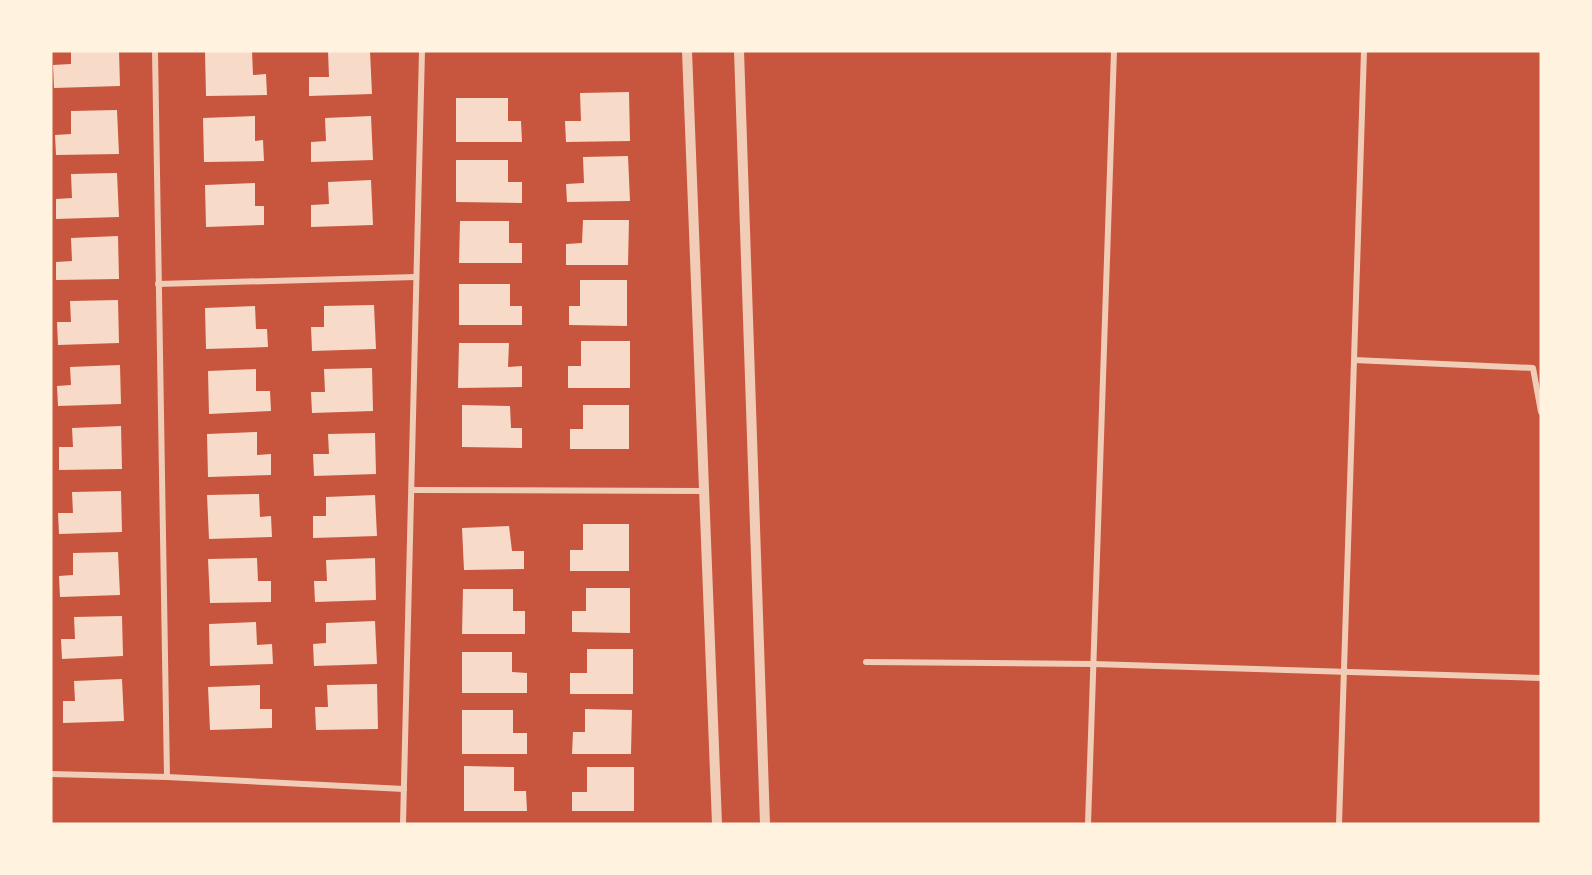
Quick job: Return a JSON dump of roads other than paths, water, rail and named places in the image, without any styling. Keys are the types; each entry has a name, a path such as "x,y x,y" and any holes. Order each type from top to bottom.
{"street":[{"path":"155,51 167,777"},
{"path":"403,824 422,51"},
{"path":"687,51 717,824"},
{"path":"739,51 765,824"},
{"path":"1088,824 1114,51"},
{"path":"1339,824 1364,51"},
{"path":"158,284 416,277"},
{"path":"1354,360 1533,368 1541,412"},
{"path":"411,490 704,491"},
{"path":"866,662 1093,664 1541,678"},
{"path":"51,774 167,777 404,789"}]}
